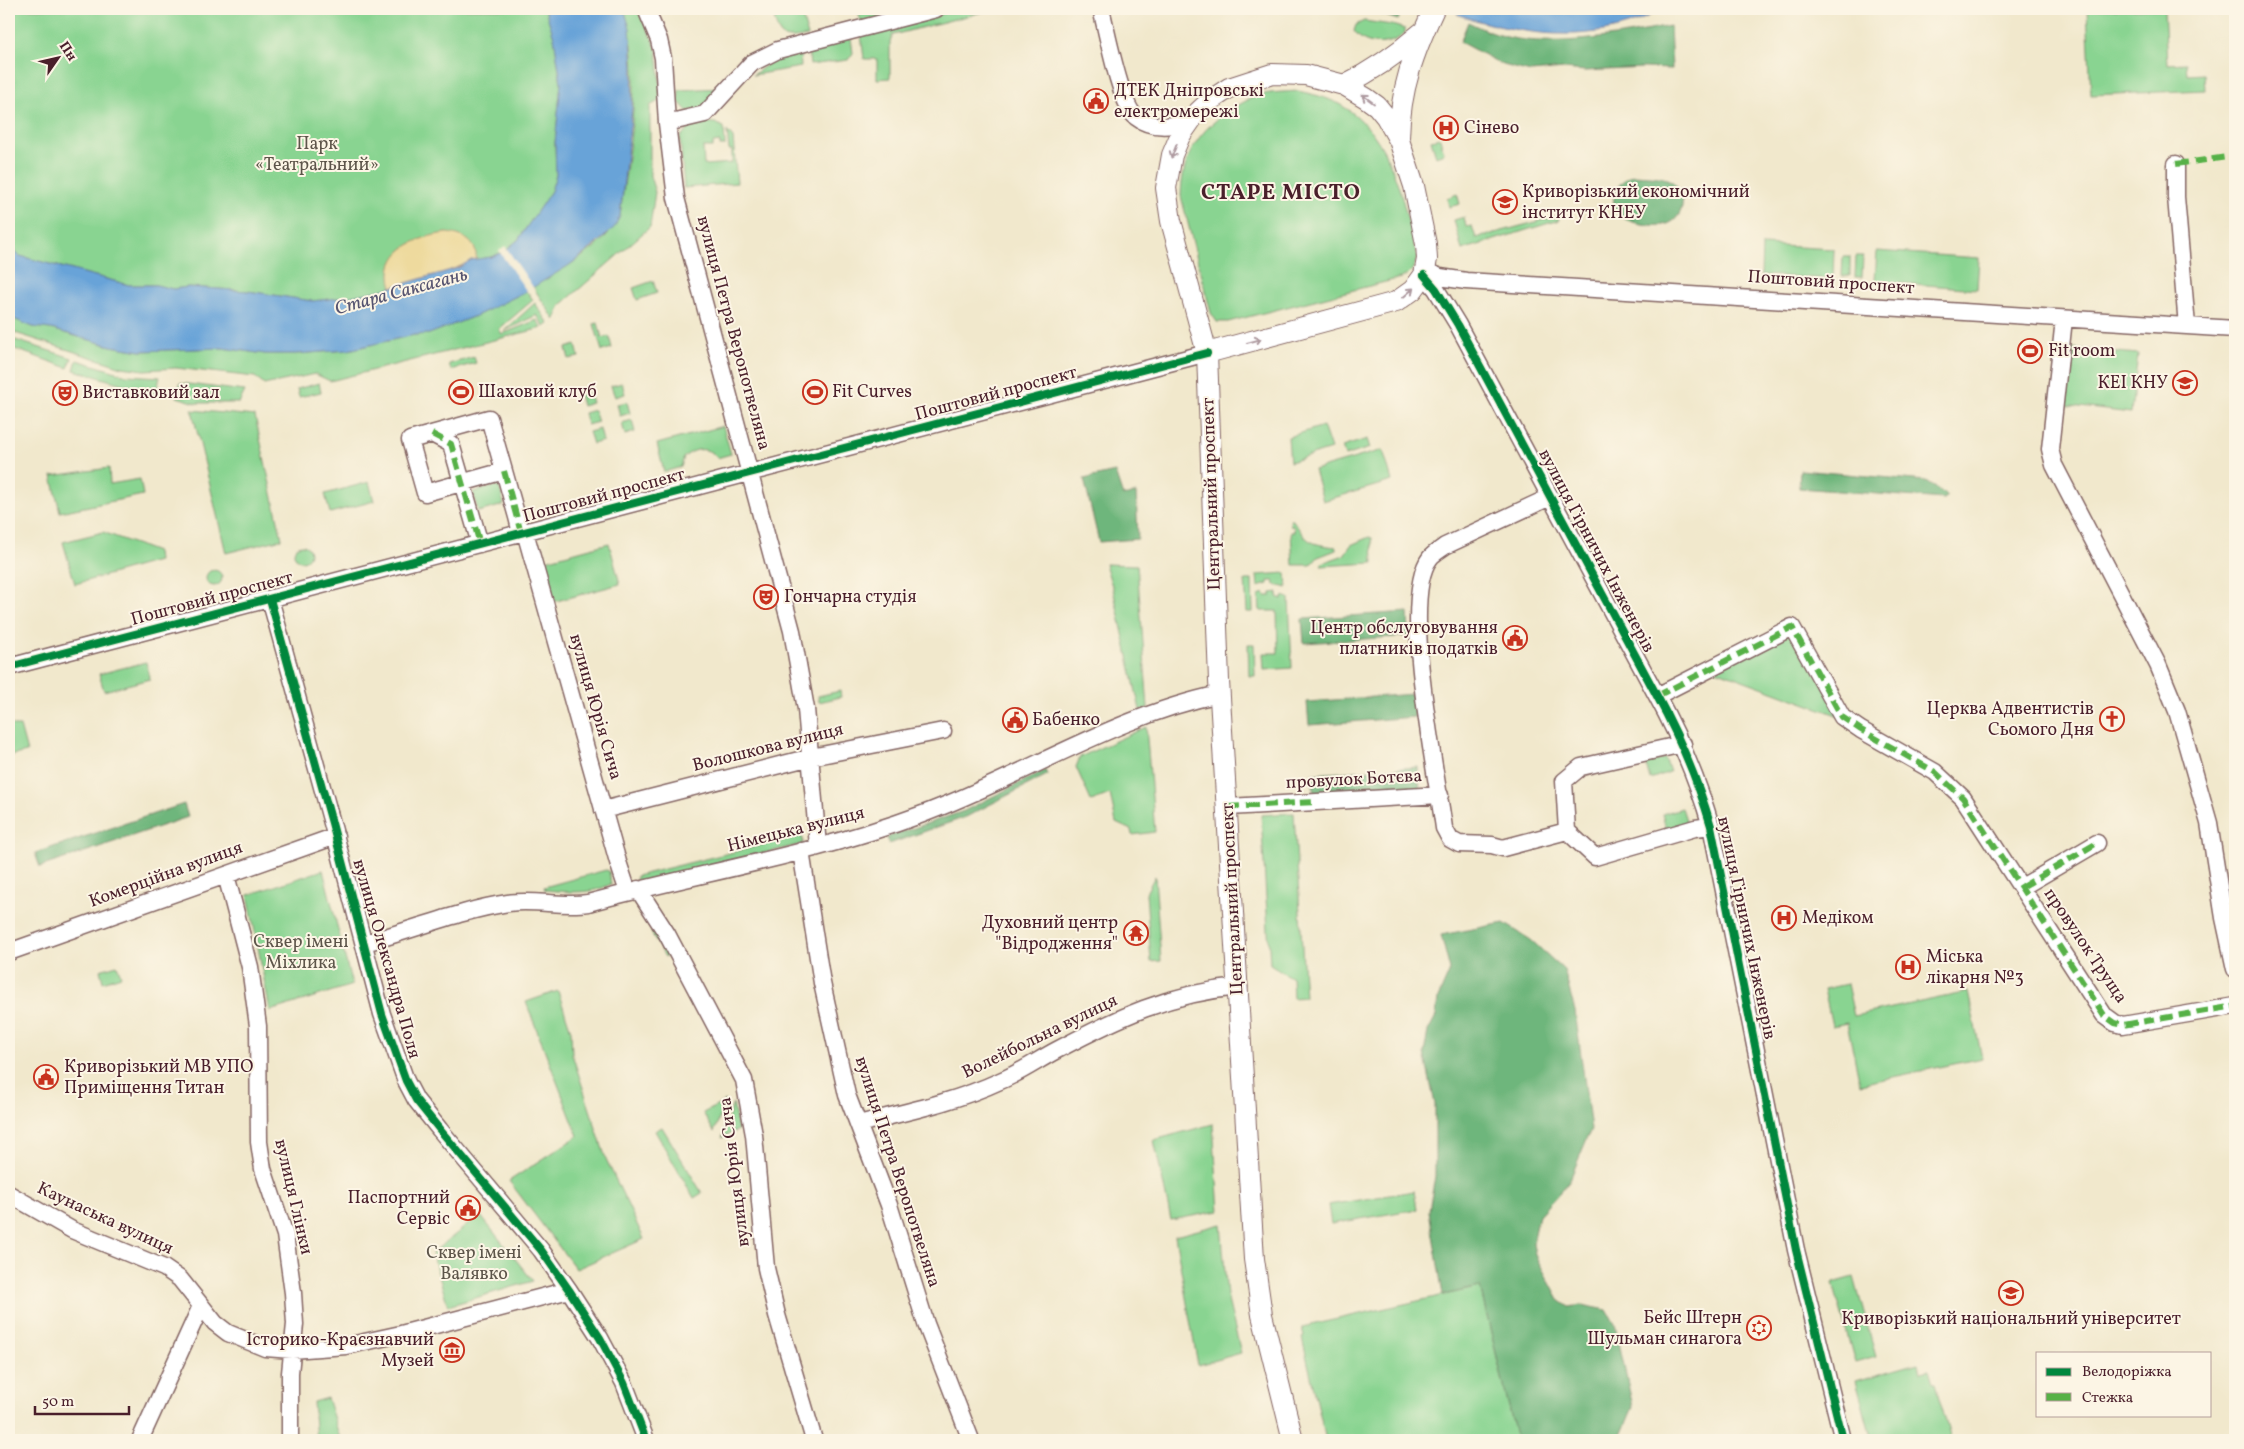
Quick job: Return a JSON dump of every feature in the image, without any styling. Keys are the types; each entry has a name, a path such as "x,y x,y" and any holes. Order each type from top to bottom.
{"main road":[{"path":"1344,85 1363,76 1390,59 1429,19"},
{"path":"1207,353 1396,302 1413,290 1424,273 1427,259 1423,224 1399,140 1399,109 1411,64 1429,19"},
{"name":"Центральний проспект","path":"1293,1440 1262,1315 1254,1259 1220,694 1207,353 1171,221 1166,188 1172,155 1188,124 1218,95 1239,83 1262,76 1282,73 1306,75 1344,85 1377,106 1386,117 1399,140"}],"street":[{"name":"вулиця Петра Веропотвеляна","path":"646,9 659,40 663,58 667,123 674,185 681,220 799,661 811,757 818,846"},
{"path":"667,123 705,114 752,63 778,50 936,9"},
{"path":"1101,9 1123,96 1135,117 1158,126 1188,124"},
{"path":"2176,164 2176,197 2187,326"},
{"name":"Поштовий проспект","path":"1424,273 1466,281 2235,329"},
{"name":"вулиця Гірничих Інженерів","path":"1424,273 1458,325 1658,696 1683,744 1696,777 1711,826 1796,1250 1843,1440"},
{"path":"2064,318 2050,448 2054,465 2158,666 2177,711 2209,823 2224,918 2235,969"},
{"name":"Поштовий проспект","path":"9,667 1207,353"},
{"name":"вулиця Юрія Сича","path":"432,434 489,418 618,862 633,891 667,934 744,1080 754,1136 766,1268 779,1322 814,1440"},
{"path":"480,544 461,482 451,444 432,434 410,440 425,493 461,482 504,471"},
{"path":"1440,795 1428,726 1417,607 1421,581 1427,564 1436,552 1452,543 1550,497"},
{"name":"вулиця Олександра Поля","path":"270,599 390,1038 406,1080 416,1100 541,1250 569,1290 600,1338 624,1383 646,1440"},
{"name":"провулок Труща","path":"1658,696 1792,628 1842,717 1861,730 1935,772 1963,798 2104,1015 2115,1023 2131,1024 2235,1006"},
{"name":"Німецька вулиця","path":"364,943 492,906 517,902 572,906 856,837 920,815 1154,712 1220,694"},
{"name":"Волошкова вулиця","path":"604,810 811,757 943,730"},
{"path":"1683,744 1581,767 1571,773 1564,781 1567,831 1595,857 1695,828 1711,826"},
{"name":"провулок Ботєва","path":"1228,807 1440,795 1444,828 1450,839 1459,844 1492,845 1503,848 1567,831"},
{"name":"Комерційна вулиця","path":"9,952 336,836"},
{"name":"провулок Труща","path":"2022,887 2097,843"},
{"name":"вулиця Петра Веропотвеляна","path":"801,850 826,1000 847,1095 889,1205 926,1324 971,1440"},
{"name":"вулиця Глінки","path":"226,875 250,967 255,1005 258,1044 259,1142 263,1169 285,1235 288,1259 295,1324 290,1373 290,1440"},
{"name":"Волейбольна вулиця","path":"858,1124 965,1096 1002,1080 1109,1024 1169,999 1196,992 1238,987"},
{"name":"Каунаська вулиця","path":"9,1194 72,1230 164,1268 180,1279 215,1323 228,1333 265,1348 292,1350 346,1346 401,1334 569,1290"},
{"path":"140,1440 201,1306"}],"green space":[{"name":"Парк «Театральний»","path":"9,9 545,9 554,37 561,83 555,143 556,175 551,191 518,240 503,252 382,290 348,297 312,301 248,291 189,287 173,289 156,285 129,285 20,256 9,248"},
{"path":"624,9 639,9 657,50 662,99 650,106 650,176 655,192 650,227 561,305 555,320 533,287 582,257 604,238 620,216 633,112 634,85 630,33"},
{"path":"772,9 800,9 808,36 790,38 781,35 778,31"},
{"path":"857,9 880,9 882,18 862,24"},
{"path":"961,9 994,9 893,35 890,42 890,78 877,79 877,59 864,59 861,35"},
{"path":"1365,9 1403,9 1398,20"},
{"path":"2087,9 2164,9 2167,64 2186,63 2187,75 2204,74 2205,90 2091,95"},
{"path":"1364,21 1392,25 1405,29 1405,32 1394,41 1379,44 1372,43 1359,37 1354,31 1356,25"},
{"path":"1468,22 1496,34 1515,39 1537,41 1583,40 1670,26 1672,69 1644,68 1585,71 1564,69 1531,72 1503,65 1460,42"},
{"path":"851,38 853,53 848,60 810,65 808,49"},
{"path":"800,51 801,67 753,75 775,59"},
{"path":"720,88 701,110 687,111 678,101 679,90"},
{"path":"1298,91 1339,104 1357,117 1372,133 1384,151 1393,171 1417,257 1415,264 1410,272 1401,278 1228,322 1217,322 1211,313 1181,196 1182,181 1189,155 1203,133 1212,124 1241,104 1259,95"},
{"path":"701,122 715,123 724,127 725,146 720,146 720,142 713,143 713,147 703,147 704,165 732,163 732,150 729,150 727,131 733,138 737,183 684,188 680,137 688,129"},
{"path":"1440,138 1444,153 1436,156 1431,140"},
{"path":"1633,175 1663,178 1677,186 1682,199 1682,206 1676,218 1670,223 1653,225 1636,223 1622,217 1614,205 1615,193 1622,182"},
{"path":"1457,194 1460,204 1449,207 1447,198"},
{"path":"1558,216 1559,220 1462,250 1454,220 1464,217 1466,227 1472,226 1476,238"},
{"path":"1762,245 1834,249 1833,279 1761,275"},
{"path":"1877,251 1979,258 1977,289 1875,281"},
{"path":"1843,256 1850,256 1850,276 1842,276"},
{"path":"1856,256 1863,256 1862,277 1855,277"},
{"path":"653,281 657,293 637,300 633,288"},
{"path":"527,291 533,300 499,329 502,334 537,320 542,328 330,381 315,374 264,385 255,377 176,368 144,370 122,367 9,331 9,317 33,327 51,329 111,346 141,351 222,348 265,354 296,354 348,350 414,335 429,334 478,315"},
{"path":"535,303 549,324 544,327 537,315 504,331"},
{"path":"598,323 602,338 609,336 612,348 602,351 594,324"},
{"path":"9,338 72,358 68,368 9,346"},
{"path":"576,345 579,357 569,359 566,348"},
{"path":"2061,347 2138,354 2131,413 2055,404"},
{"path":"474,357 476,363 451,370 449,364"},
{"path":"77,360 126,375 160,377 156,394 74,370"},
{"path":"180,383 245,391 239,403 196,403 177,397"},
{"path":"319,383 321,392 299,397 297,389"},
{"path":"622,383 625,394 615,397 611,386"},
{"path":"589,392 592,403 582,406 579,394"},
{"path":"627,402 630,413 620,416 617,404"},
{"path":"192,410 255,416 282,539 226,553"},
{"path":"594,410 598,422 587,425 584,413"},
{"path":"632,420 635,432 625,435 622,423"},
{"path":"723,426 731,454 717,458 706,450 697,450 684,457 681,467 664,472 657,444"},
{"path":"1323,426 1331,449 1290,462 1288,437"},
{"path":"600,429 603,441 593,444 589,432"},
{"path":"1367,439 1370,448 1345,456 1342,447"},
{"path":"1383,450 1392,481 1323,501 1314,470"},
{"path":"109,468 110,484 140,479 143,495 60,512 52,476"},
{"path":"1800,470 1926,481 1947,496 1943,499 1799,488"},
{"path":"1115,472 1123,496 1136,493 1138,539 1099,542 1084,479"},
{"path":"369,482 374,501 330,513 325,494"},
{"path":"499,485 504,505 478,512 473,492"},
{"path":"1290,520 1293,520 1310,541 1320,545 1336,547 1336,550 1318,557 1311,565 1293,565 1291,532 1294,532 1294,527 1291,526"},
{"path":"103,532 157,552 158,561 75,584 63,542"},
{"path":"1369,537 1372,538 1373,563 1321,566 1322,563 1344,555 1351,545"},
{"path":"609,543 620,584 553,602 542,561"},
{"path":"302,545 308,547 310,553 308,559 302,561 296,559 294,553 296,547"},
{"path":"1105,564 1137,565 1148,708 1140,710 1113,589"},
{"path":"214,570 220,572 222,578 220,584 214,586 208,584 206,578 208,572"},
{"path":"1286,573 1287,588 1274,584 1274,581 1268,581 1268,584 1258,587 1257,575"},
{"path":"1245,580 1252,580 1253,612 1247,612"},
{"path":"1278,592 1277,597 1282,599 1283,596 1289,598 1292,668 1264,670 1263,653 1278,653 1277,611 1260,611 1259,595 1264,593 1266,596 1271,596 1271,593"},
{"path":"1408,612 1409,636 1304,643 1302,619"},
{"path":"1792,627 1842,717 1713,669"},
{"path":"1248,644 1254,644 1255,676 1249,676"},
{"path":"146,662 150,679 104,691 99,674"},
{"path":"840,691 841,697 819,702 818,696"},
{"path":"1413,694 1415,717 1309,725 1307,702"},
{"path":"9,722 14,726 20,726 27,752 9,756"},
{"path":"1146,727 1155,832 1132,835 1131,830 1116,823 1110,794 1091,801 1076,767 1080,757"},
{"path":"1665,758 1670,772 1650,779 1646,764"},
{"path":"1418,767 1420,790 1314,797 1312,774"},
{"path":"1045,770 1047,775 966,817 889,844 887,837 964,811"},
{"path":"184,804 188,817 40,867 35,853"},
{"path":"1682,808 1687,823 1666,829 1662,814"},
{"path":"1294,813 1305,997 1293,998 1292,978 1270,964 1261,815"},
{"path":"802,835 803,844 637,884 636,876"},
{"name":"Сквер імені Міхлика","path":"323,870 352,985 270,1011 248,895"},
{"path":"606,870 609,871 611,884 595,890 579,892 545,890 544,887"},
{"path":"1155,876 1161,961 1151,962 1146,893"},
{"path":"1504,923 1531,940 1564,970 1575,1011 1591,1129 1569,1182 1539,1215 1533,1243 1535,1255 1559,1300 1569,1307 1582,1305 1607,1310 1615,1324 1633,1407 1619,1440 1517,1440 1480,1287 1443,1295 1429,1211 1435,1176 1435,1104 1424,1053 1428,1031 1436,1016 1438,998 1450,970 1441,935"},
{"path":"655,929 669,954 665,957 651,932"},
{"path":"117,965 121,976 103,982 100,970"},
{"path":"1847,984 1854,1016 1968,992 1982,1058 1860,1084 1847,1023 1832,1026 1824,989"},
{"path":"558,991 571,1031 572,1054 606,1159 644,1239 576,1269 509,1181 578,1136 526,1002"},
{"path":"726,1101 714,1132 703,1113"},
{"path":"733,1103 738,1130 722,1138"},
{"path":"1213,1124 1219,1211 1171,1220 1154,1140"},
{"path":"662,1127 702,1193 694,1198 655,1131"},
{"path":"1414,1191 1417,1209 1331,1224 1328,1205"},
{"name":"Сквер імені Валявкo","path":"480,1215 533,1281 448,1306 432,1253"},
{"path":"1221,1224 1227,1296 1241,1353 1198,1365 1175,1236"},
{"path":"1854,1277 1876,1357 1855,1363 1833,1283"},
{"path":"1480,1287 1517,1440 1326,1440 1302,1338 1304,1337 1302,1327"},
{"path":"1918,1363 1920,1372 1929,1370 1933,1383 1935,1383 1951,1440 1872,1440 1856,1381"},
{"path":"327,1398 340,1438 316,1440 313,1402"},
{"path":"804,1430 808,1440 780,1440"}],"sand":[{"path":"446,233 463,237 471,243 476,253 476,260 448,271 392,287 390,275 392,264 404,248 424,238"}],"water":[{"name":"Стара Саксагань","path":"545,9 624,9 630,28 633,66 632,109 620,216 614,228 568,266 527,291 478,315 429,334 414,335 348,350 296,354 265,354 222,348 141,351 111,346 51,329 33,327 9,317 9,248 20,256 129,285 156,285 173,289 189,287 248,291 312,301 348,297 382,290 458,268 471,260 491,257 503,252 518,240 551,191 556,175 555,143 561,83 554,37"},
{"path":"1460,9 1663,9 1628,25 1608,30 1566,34 1523,31 1502,27 1457,14"}],"pier":[{"path":"505,246 535,290 528,293 499,251"}],"marked path":[{"path":"2176,164 2228,157"},
{"path":"432,434 451,444 480,544"},
{"path":"504,471 521,533"},
{"path":"1657,696 1792,627 1842,717 1861,730 1935,772 1963,798 2104,1015 2115,1023 2123,1025 2235,1006"},
{"path":"1228,807 1315,802"},
{"path":"2022,887 2097,843"}],"cycle path":[{"path":"1424,275 1436,289 1458,325 1674,728 1694,775 1711,826 1796,1250 1843,1440"},
{"path":"9,667 1207,353"},
{"path":"270,599 382,1014 406,1081 416,1100 541,1250 569,1290 600,1338 624,1383 646,1440"}],"place":[{"name":"ДТЕК Дніпровські електромережі","path":"1096,101"},
{"name":"Сінево","path":"1446,128"},
{"name":"Криворізький економічний інститут КНЕУ","path":"1505,202"},
{"name":"Fit room","path":"2030,351"},
{"name":"КЕІ КНУ","path":"2185,383"},
{"name":"Шаховий клуб","path":"461,392"},
{"name":"Fit Curves","path":"815,392"},
{"name":"Виставковий зал","path":"65,393"},
{"name":"Гончарна студія","path":"766,597"},
{"name":"Центр обслуговування платників податків","path":"1515,638"},
{"name":"Церква Адвентистів Сьомого Дня","path":"2112,719"},
{"name":"Бабенко","path":"1015,720"},
{"name":"Медіком","path":"1784,918"},
{"name":"Духовний центр \"Відродження\"","path":"1136,933"},
{"name":"Міська лікарня №3","path":"1908,967"},
{"name":"Криворізький МВ УПО Приміщення Титан","path":"46,1077"},
{"name":"Паспортний Сервіс","path":"468,1208"},
{"name":"Криворізький національний університет","path":"2011,1293"},
{"name":"Бейс Штерн Шульман синагога","path":"1759,1328"},
{"name":"Історико-Краєзнавчий Музей","path":"452,1350"}],"district":[{"name":"СТАРЕ МІСТО","path":"1281,193"}]}
